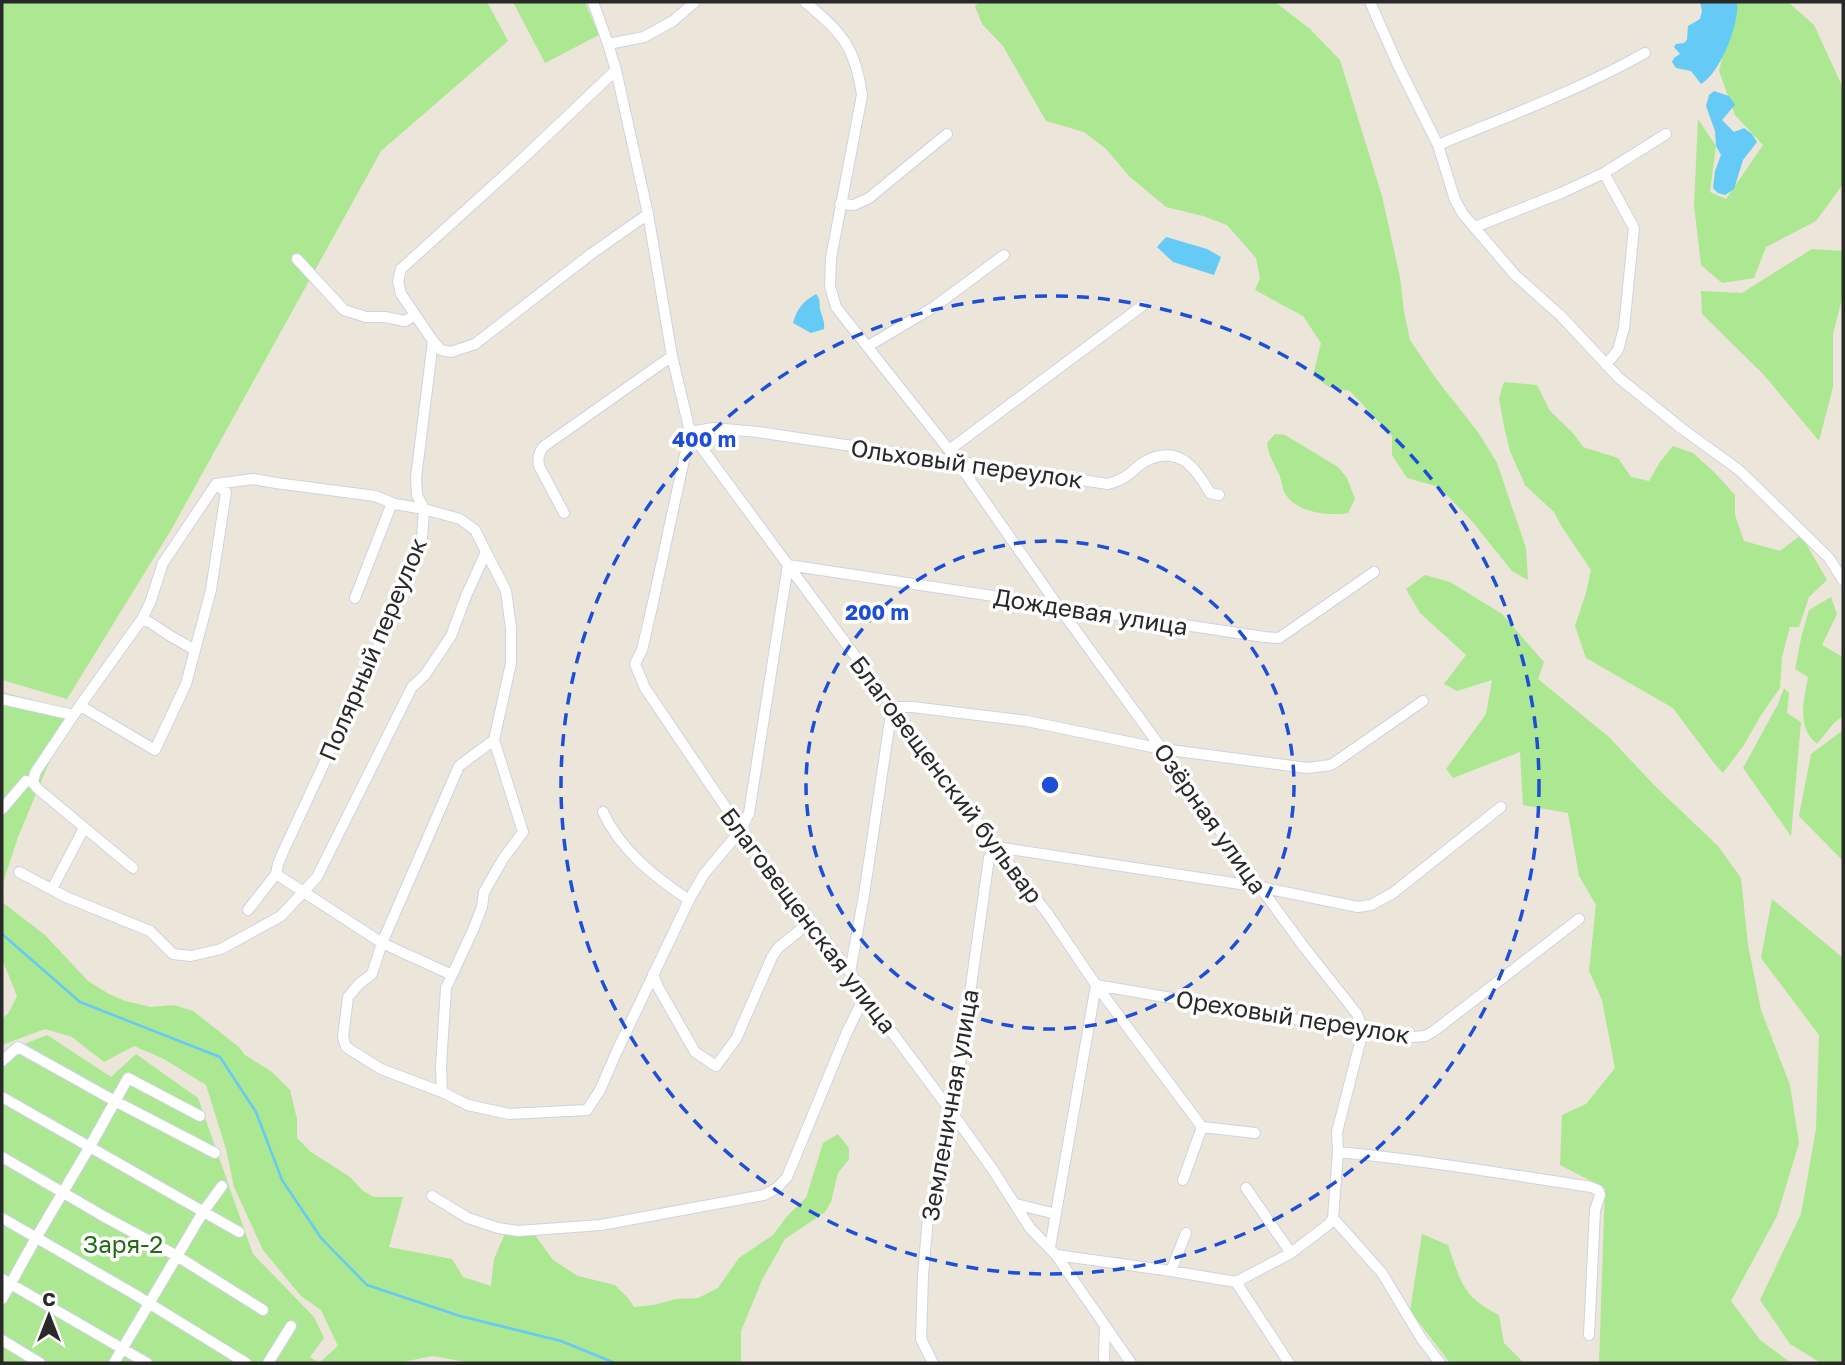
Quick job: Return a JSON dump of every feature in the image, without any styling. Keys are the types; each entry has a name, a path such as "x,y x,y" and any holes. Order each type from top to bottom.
{"street":[{"path":"593,2 616,70 648,214 672,356 690,432"},
{"path":"608,44 644,37 673,21 695,2"},
{"name":"Озёрная улица","path":"805,2 819,13 849,46 862,95 831,258 830,286 836,307 949,450 1260,887 1357,1014 1363,1031"},
{"path":"1370,2 1438,145 1455,200 1463,214 1515,275 1561,316 1619,378 1670,420 1739,470 1829,558 1843,580"},
{"path":"1438,145 1561,95 1645,53"},
{"path":"616,70 401,269 398,281 401,294 433,341 442,349 451,352 463,349 475,344 591,254 648,214"},
{"path":"840,204 854,205 869,198 947,134"},
{"path":"1475,227 1604,173 1666,134"},
{"path":"1604,173 1634,228 1624,328 1618,350 1606,365"},
{"path":"868,346 934,307 1003,255"},
{"path":"297,259 344,310 366,317 405,321 415,315"},
{"path":"949,450 1142,306"},
{"name":"Полярный переулок","path":"248,910 277,869 374,656 422,539 424,509 417,495 416,478 433,341"},
{"path":"564,513 540,467 538,460 542,447 672,356"},
{"name":"Ольховый переулок","path":"690,432 713,428 758,432 1108,484 1127,476 1150,459 1172,456 1188,462 1210,493 1219,495"},
{"name":"Благовещенский бульвар","path":"690,432 1048,914 1096,985 1202,1127"},
{"name":"Благовещенская улица","path":"690,432 642,650 635,664 645,688 741,830 850,972 953,1114 1030,1228 1053,1251 1131,1363"},
{"path":"133,869 38,789 33,783 34,773 142,619 163,563 216,484 253,479 374,496 392,503 460,519 475,530 506,591 512,628 511,663 494,740 523,832 484,892 482,907 473,930 446,988 442,1092"},
{"path":"2,699 76,711 84,708 155,750 186,684 211,590 226,492 216,484"},
{"path":"355,598 392,503"},
{"path":"19,872 66,897 150,930 173,954 191,956 221,949 281,916 317,877 412,687 425,675 451,636 486,552"},
{"path":"494,740 459,766 382,943 372,974 348,997 343,1037 346,1047 382,1069 468,1105 509,1114 587,1110 600,1090 689,900 704,874 741,830 749,813 788,565"},
{"name":"Дождевая улица","path":"788,565 1279,638 1374,572"},
{"path":"142,619 195,650"},
{"path":"850,972 892,707 1027,721 1163,748 1318,768 1331,765 1423,701"},
{"path":"2,809 26,781"},
{"path":"996,847 1260,887 1358,907 1371,905 1393,892 1501,807"},
{"path":"603,812 623,845 656,877 689,900"},
{"path":"52,889 84,828"},
{"name":"Земленичная улица","path":"933,1363 921,1339 922,1275 928,1218 953,1114 989,858 996,847"},
{"path":"277,869 311,899 382,943 452,975"},
{"name":"Ореховый переулок","path":"1096,985 1363,1031 1425,1036 1579,919"},
{"path":"653,974 695,1052 716,1066 736,1039 772,957 778,948 810,922"},
{"path":"1096,985 1056,1214 1053,1251 1237,1282 1291,1253 1334,1218 1337,1132 1363,1031"},
{"path":"432,1196 468,1218 498,1228 518,1231 601,1225 764,1195 777,1188 787,1177 847,1032 865,996"},
{"path":"2,1061 18,1047 215,1153"},
{"path":"2,1299 6,1281 36,1238 128,1078 200,1116"},
{"path":"2,1097 239,1232"},
{"path":"1183,1180 1202,1127 1255,1133"},
{"path":"1338,1152 1536,1178 1598,1190 1600,1195 1595,1210 1589,1335"},
{"path":"2,1157 177,1256 263,1310"},
{"path":"114,1363 203,1212 222,1186"},
{"path":"1246,1188 1291,1253"},
{"path":"1016,1204 1056,1214"},
{"path":"2,1218 246,1363"},
{"path":"1334,1218 1382,1273 1421,1338 1440,1363"},
{"path":"1171,1270 1186,1233"},
{"path":"6,1281 147,1363"},
{"path":"1237,1282 1289,1363"},
{"path":"268,1363 290,1326"},
{"path":"1105,1326 1105,1363"},
{"path":"2,1340 40,1363"}],"green space":[{"path":"2,2 487,2 508,41 381,151 171,530 67,699 2,680"},
{"path":"513,2 585,2 599,35 545,63"},
{"path":"980,2 1275,2 1310,29 1340,60 1382,196 1400,277 1410,340 1478,432 1497,463 1526,548 1528,580 1512,571 1471,520 1439,487 1407,478 1392,455 1392,436 1350,391 1329,387 1313,376 1321,343 1303,316 1255,290 1260,278 1256,258 1227,225 1166,207 1129,176 1106,149 1084,132 1046,121 1003,46 982,24 975,6"},
{"path":"1736,2 1788,2 1814,25 1843,88 1843,184 1816,221 1766,247 1754,278 1722,283 1701,265 1694,205 1698,119 1716,146 1710,192 1726,199 1763,145 1735,115 1719,71"},
{"path":"1812,249 1843,251 1843,295 1833,334 1833,387 1819,441 1764,375 1702,314 1701,291 1742,293"},
{"path":"1504,382 1537,385 1550,411 1583,447 1618,458 1631,477 1649,481 1673,446 1693,453 1735,495 1735,515 1744,541 1780,551 1801,535 1827,580 1809,597 1799,627 1790,627 1782,657 1780,688 1723,773 1673,708 1586,658 1575,626 1591,570 1554,512 1525,485 1510,451 1504,426 1499,398"},
{"path":"1275,434 1285,435 1338,467 1347,478 1355,499 1348,513 1314,512 1291,501 1285,493 1267,443"},
{"path":"1425,575 1450,582 1502,614 1544,662 1538,679 1609,737 1654,785 1718,846 1741,878 1748,945 1761,1010 1790,1085 1799,1143 1777,1216 1731,1301 1760,1340 1791,1363 1599,1363 1605,1188 1560,1165 1562,1115 1586,1104 1615,1068 1602,1000 1589,971 1596,905 1579,876 1568,813 1523,805 1520,752 1453,778 1446,769 1486,714 1492,680 1457,691 1444,684 1466,655 1420,613 1406,589"},
{"path":"1831,597 1837,614 1822,645 1843,657 1843,716 1817,744 1806,730 1804,721 1808,677 1795,669 1809,610"},
{"path":"1784,688 1789,693 1787,713 1801,722 1791,836 1743,768"},
{"path":"2,692 71,710 18,837 2,886"},
{"path":"1843,730 1843,861 1799,816 1811,754"},
{"path":"1772,899 1843,958 1843,1363 1821,1363 1790,1344 1760,1300 1801,1214 1816,1129 1819,1035 1761,958"},
{"path":"2,902 45,935 88,981 125,1001 151,1007 174,1005 193,1011 239,1047 245,1055 272,1072 290,1090 297,1119 297,1138 311,1152 350,1177 363,1191 374,1197 403,1197 389,1247 452,1259 463,1277 491,1286 494,1259 508,1226 534,1234 553,1260 578,1276 615,1285 634,1307 698,1298 718,1288 739,1258 773,1235 788,1215 806,1198 823,1143 838,1134 849,1148 849,1159 838,1173 831,1202 825,1212 785,1239 762,1280 741,1331 741,1363 472,1363 432,1356 398,1363 326,1363 321,1361 338,1346 321,1310 301,1296 263,1250 234,1187 226,1149 206,1085 164,1059 134,1046 104,1062 72,1037 45,1029 2,1045 2,1019 17,996 2,959"},
{"name":"Заря-2","path":"47,1035 111,1077 136,1054 198,1098 253,1254 314,1317 324,1338 310,1357 320,1363 2,1363 2,1053"},
{"path":"1422,1234 1448,1245 1464,1286 1477,1301 1499,1315 1504,1343 1524,1363 1450,1363 1410,1311"}],"water":[{"path":"1700,2 1737,2 1732,34 1722,59 1701,84 1691,71 1676,68 1672,62 1680,54 1674,47 1687,40 1688,26 1700,19"},
{"path":"1714,91 1729,96 1735,105 1722,120 1734,132 1744,128 1757,142 1743,160 1734,189 1725,195 1713,188 1721,155 1716,146 1715,131 1706,106 1709,95"},
{"path":"1166,237 1207,249 1221,257 1214,275 1173,262 1157,247"},
{"path":"816,294 824,329 811,333 793,323 801,306"}],"waterway":[{"path":"2,934 80,1002 220,1057 256,1112 282,1180 321,1238 367,1285 460,1316 561,1341 615,1363"}]}
